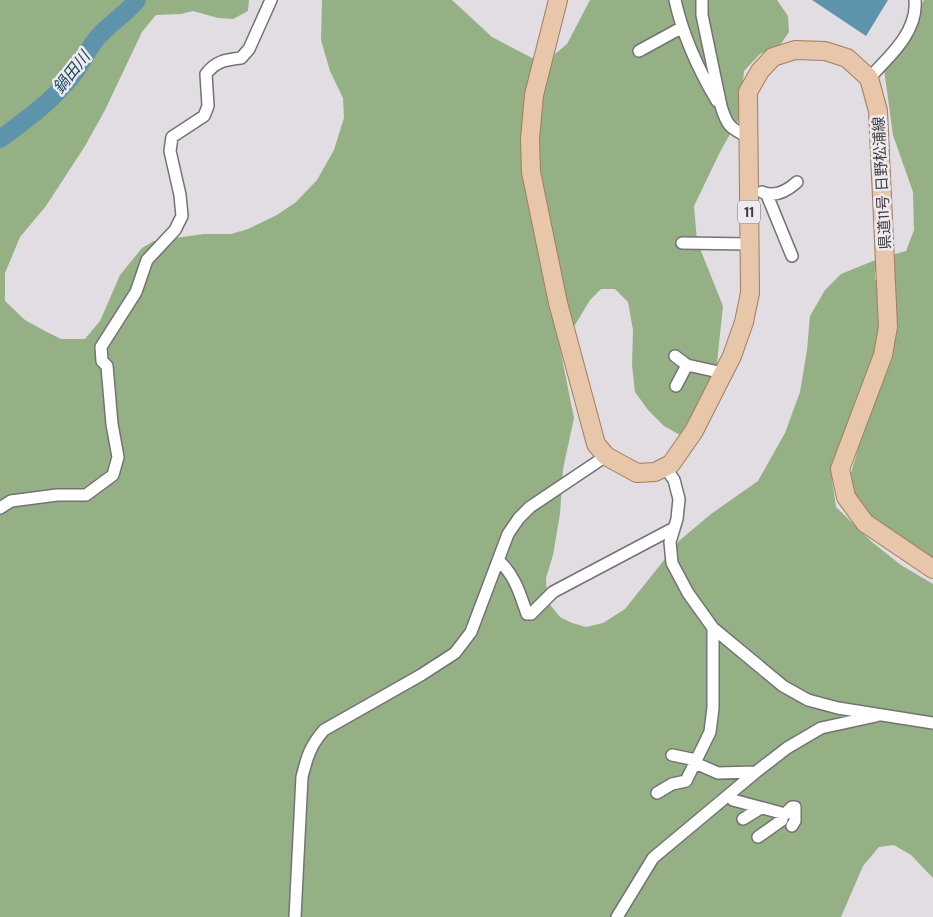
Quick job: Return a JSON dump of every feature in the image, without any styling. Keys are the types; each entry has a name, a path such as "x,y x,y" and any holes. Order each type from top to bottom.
{"main road":[{"path":"558,0 534,95 530,139 531,172 558,303 596,444 606,456 636,473 655,472 665,467"},
{"name":"11","path":"665,467 671,464 694,431 732,356 744,322 750,292 748,92 760,71 773,57 795,50 825,51 847,58 869,78"},
{"name":"県道11号 日野松浦線","path":"869,78 878,111 888,327 883,355 840,469 846,497 865,523 933,569"}],"street":[{"path":"0,508 10,501 57,495 86,494 113,475 118,457 112,424 106,366 102,361 101,347 136,292 148,260 175,230 182,216 180,195 170,150 172,137 204,116 208,106 206,74 212,66 221,60 241,58 249,49 271,0"},
{"path":"675,0 681,28 707,84 721,106"},
{"path":"702,0 702,15 725,121 730,128 748,137"},
{"path":"869,78 901,42 913,21 916,8 915,0"},
{"path":"639,52 681,28"},
{"path":"748,187 767,195 786,192 797,182"},
{"path":"767,195 792,256"},
{"path":"682,242 749,244"},
{"path":"675,356 687,365 723,372"},
{"path":"676,386 687,365"},
{"path":"295,917 302,777 307,757 314,742 324,730 422,675 454,653 471,632 508,534 519,518 530,507 606,456"},
{"path":"665,467 674,480 679,499 677,519 670,542 672,562 688,593 713,628 783,686 808,700 838,708 933,723"},
{"path":"498,560 506,567 515,581 527,614 531,614 553,592 674,528"},
{"path":"657,793 672,784 686,782 710,732 713,708 713,628"},
{"path":"617,917 653,858 787,748 821,728 882,715"},
{"path":"672,755 695,762 718,773 756,772"},
{"path":"730,794 733,800 785,814 792,807 795,807 795,822 792,826"},
{"path":"743,819 761,808"},
{"path":"758,837 782,820 781,813"}],"green space":[{"path":"0,0 249,0 248,11 233,19 218,18 193,11 181,14 156,15 142,32 105,110 85,146 46,206 20,237 5,273 5,301 25,320 61,339 85,339 100,321 120,275 142,248 154,241 204,234 231,234 248,229 277,215 296,202 317,180 334,150 344,118 343,98 330,71 321,40 322,0 452,0 492,37 534,59 526,179 574,418 563,469 560,514 553,555 546,578 547,601 560,617 572,623 586,627 603,623 625,609 680,540 711,514 758,481 785,433 800,392 810,316 825,290 841,274 878,259 880,272 875,272 875,280 881,280 881,313 877,347 833,468 832,479 836,507 872,542 901,565 933,584 933,878 911,855 894,845 879,847 863,866 841,917 0,917"},
{"path":"590,0 777,0 788,16 789,32 781,44 760,54 744,71 740,117 721,150 694,206 697,241 723,306 716,372 680,435 664,426 648,410 635,392 632,365 633,330 628,302 615,289 601,289 590,300 572,330 537,175 535,128 549,59 567,44"},
{"path":"924,0 933,0 933,571 867,521 847,486 889,346 892,255 906,251 914,230 913,192 893,135 884,69"}],"water":[{"path":"812,0 888,0 866,36"}],"waterway":[{"name":"鍋田川","path":"0,139 56,94 76,71 98,37 137,0"}]}
